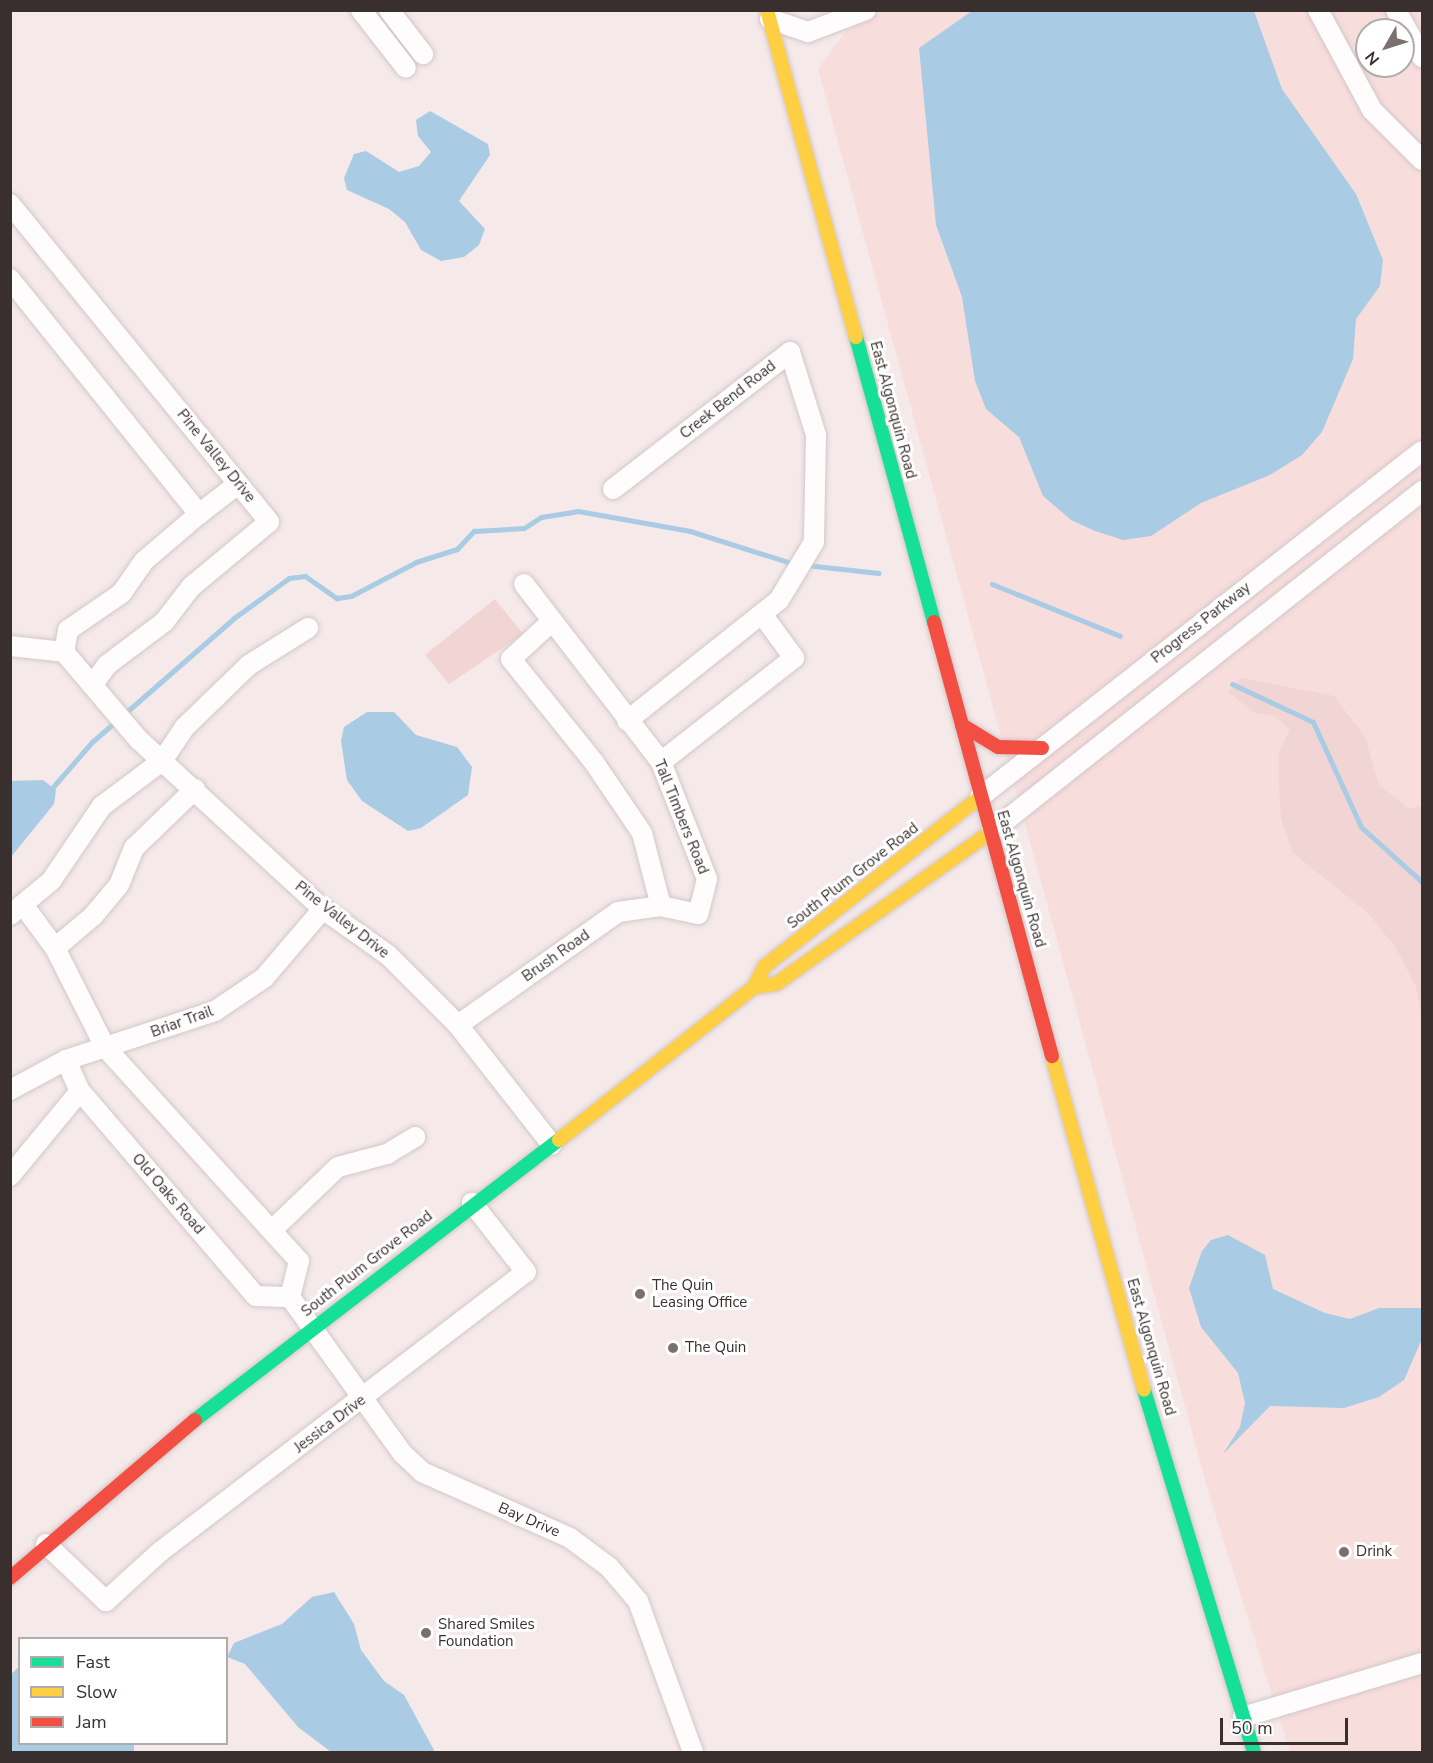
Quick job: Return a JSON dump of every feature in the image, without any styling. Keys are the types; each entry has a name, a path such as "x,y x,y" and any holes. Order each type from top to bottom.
{"main road":[{"name":"East Algonquin Road","path":"773,13 980,797 1139,1373 1254,1752"},
{"path":"962,725 998,747 1041,748"},
{"name":"South Plum Grove Road","path":"10,1578 132,1468 754,987 764,967 980,797"},
{"name":"South Plum Grove Road","path":"754,987 777,984 991,832"}],"street":[{"path":"361,10 406,68"},
{"path":"389,10 423,54"},
{"path":"773,13 808,32 866,10"},
{"path":"1318,10 1372,110 1422,160"},
{"path":"1396,10 1422,57"},
{"name":"Pine Valley Drive","path":"10,204 269,522 191,587 164,622 107,665 98,688"},
{"path":"10,279 199,514"},
{"name":"Creek Bend Road","path":"613,489 790,352 816,435 814,542 788,591 627,721"},
{"name":"Progress Parkway","path":"980,797 1422,451"},
{"path":"10,646 64,652 68,630 122,593 144,561 238,484"},
{"path":"991,832 1422,492"},
{"name":"Tall Timbers Road","path":"524,584 627,721 661,762 707,879 698,914 661,906"},
{"path":"661,762 794,658 762,614"},
{"path":"551,622 512,659 593,761 642,833 661,906"},
{"path":"308,628 249,665 184,728 162,761 102,806 51,881 17,911 55,948 105,1047 299,1261 290,1297 312,1328"},
{"name":"Pine Valley Drive","path":"64,652 98,688 139,740 323,909 388,955 458,1024 552,1145"},
{"path":"55,948 93,916 119,885 134,848 195,789"},
{"name":"Brush Road","path":"458,1024 618,912 661,906"},
{"name":"Briar Trail","path":"10,1090 66,1060 215,1011 264,978 323,909"},
{"name":"Old Oaks Road","path":"66,1060 80,1091 256,1296 290,1297"},
{"path":"10,1176 80,1091"},
{"path":"272,1230 338,1167 387,1154 415,1137"},
{"name":"Jessica Drive","path":"46,1544 106,1602 161,1551 526,1272 472,1203"},
{"name":"Bay Drive","path":"312,1328 360,1401 422,1472 570,1538 609,1567 638,1601 693,1752"},
{"path":"1243,1717 1422,1663"}],"shaded area":[{"path":"883,11 1422,11 1422,1752 1290,1752 1209,1494 818,69 846,31"},
{"path":"495,599 523,634 449,684 425,655"},
{"path":"1241,678 1334,696 1365,737 1379,785 1409,809 1422,806 1422,1016 1416,987 1396,948 1367,912 1293,853 1281,819 1279,786 1279,751 1290,730 1275,716 1253,712 1228,692"}],"water":[{"path":"972,11 1254,11 1282,89 1356,194 1383,260 1380,286 1356,319 1353,359 1322,432 1302,455 1270,475 1201,503 1151,536 1123,540 1095,531 1071,520 1043,496 1019,437 986,409 975,381 962,297 936,225 919,48"},
{"path":"430,111 488,144 490,155 459,201 485,229 479,245 464,257 441,261 421,250 405,222 389,209 347,190 344,178 354,154 366,151 399,172 419,166 431,152 418,136 416,120"},
{"path":"367,712 394,712 416,735 457,747 472,767 468,795 421,828 408,831 362,801 347,780 341,741 344,727"},
{"path":"43,780 56,790 54,804 11,857 11,781"},
{"path":"1228,1235 1265,1255 1273,1289 1325,1313 1350,1319 1379,1308 1422,1308 1422,1339 1404,1380 1379,1397 1344,1408 1270,1406 1223,1454 1240,1427 1245,1403 1238,1373 1201,1327 1189,1288 1202,1251 1211,1240"},
{"path":"334,1592 354,1624 361,1650 384,1681 404,1695 435,1752 331,1752 298,1727 245,1664 228,1657 234,1643 282,1624 312,1597"},
{"path":"18,1668 18,1745 134,1745 134,1752 11,1752 11,1674"}],"waterway":[{"path":"52,788 92,742 234,618 289,578 305,576 337,598 351,596 416,562 457,549 474,531 524,528 541,517 578,511 690,531 794,564"},
{"path":"806,565 879,573"},
{"path":"992,584 1120,636"},
{"path":"1232,684 1313,722 1361,827 1422,882"}],"traffic: fast":[{"path":"856,337 934,622"},
{"path":"195,1420 559,1140"},
{"path":"1144,1390 1254,1752"}],"traffic: slow":[{"path":"767,10 856,337"},
{"path":"559,1140 754,987 764,967 980,797"},
{"path":"754,987 776,984 991,832"},
{"path":"1052,1056 1144,1390"}],"traffic: jam":[{"path":"934,622 1052,1056"},
{"path":"962,725 998,747 1042,748"},
{"path":"10,1578 195,1420"}],"place":[{"name":"The Quin Leasing Office","path":"640,1294"},
{"name":"The Quin","path":"673,1348"},
{"name":"Drink","path":"1344,1552"},
{"name":"Shared Smiles Foundation","path":"426,1633"}]}
